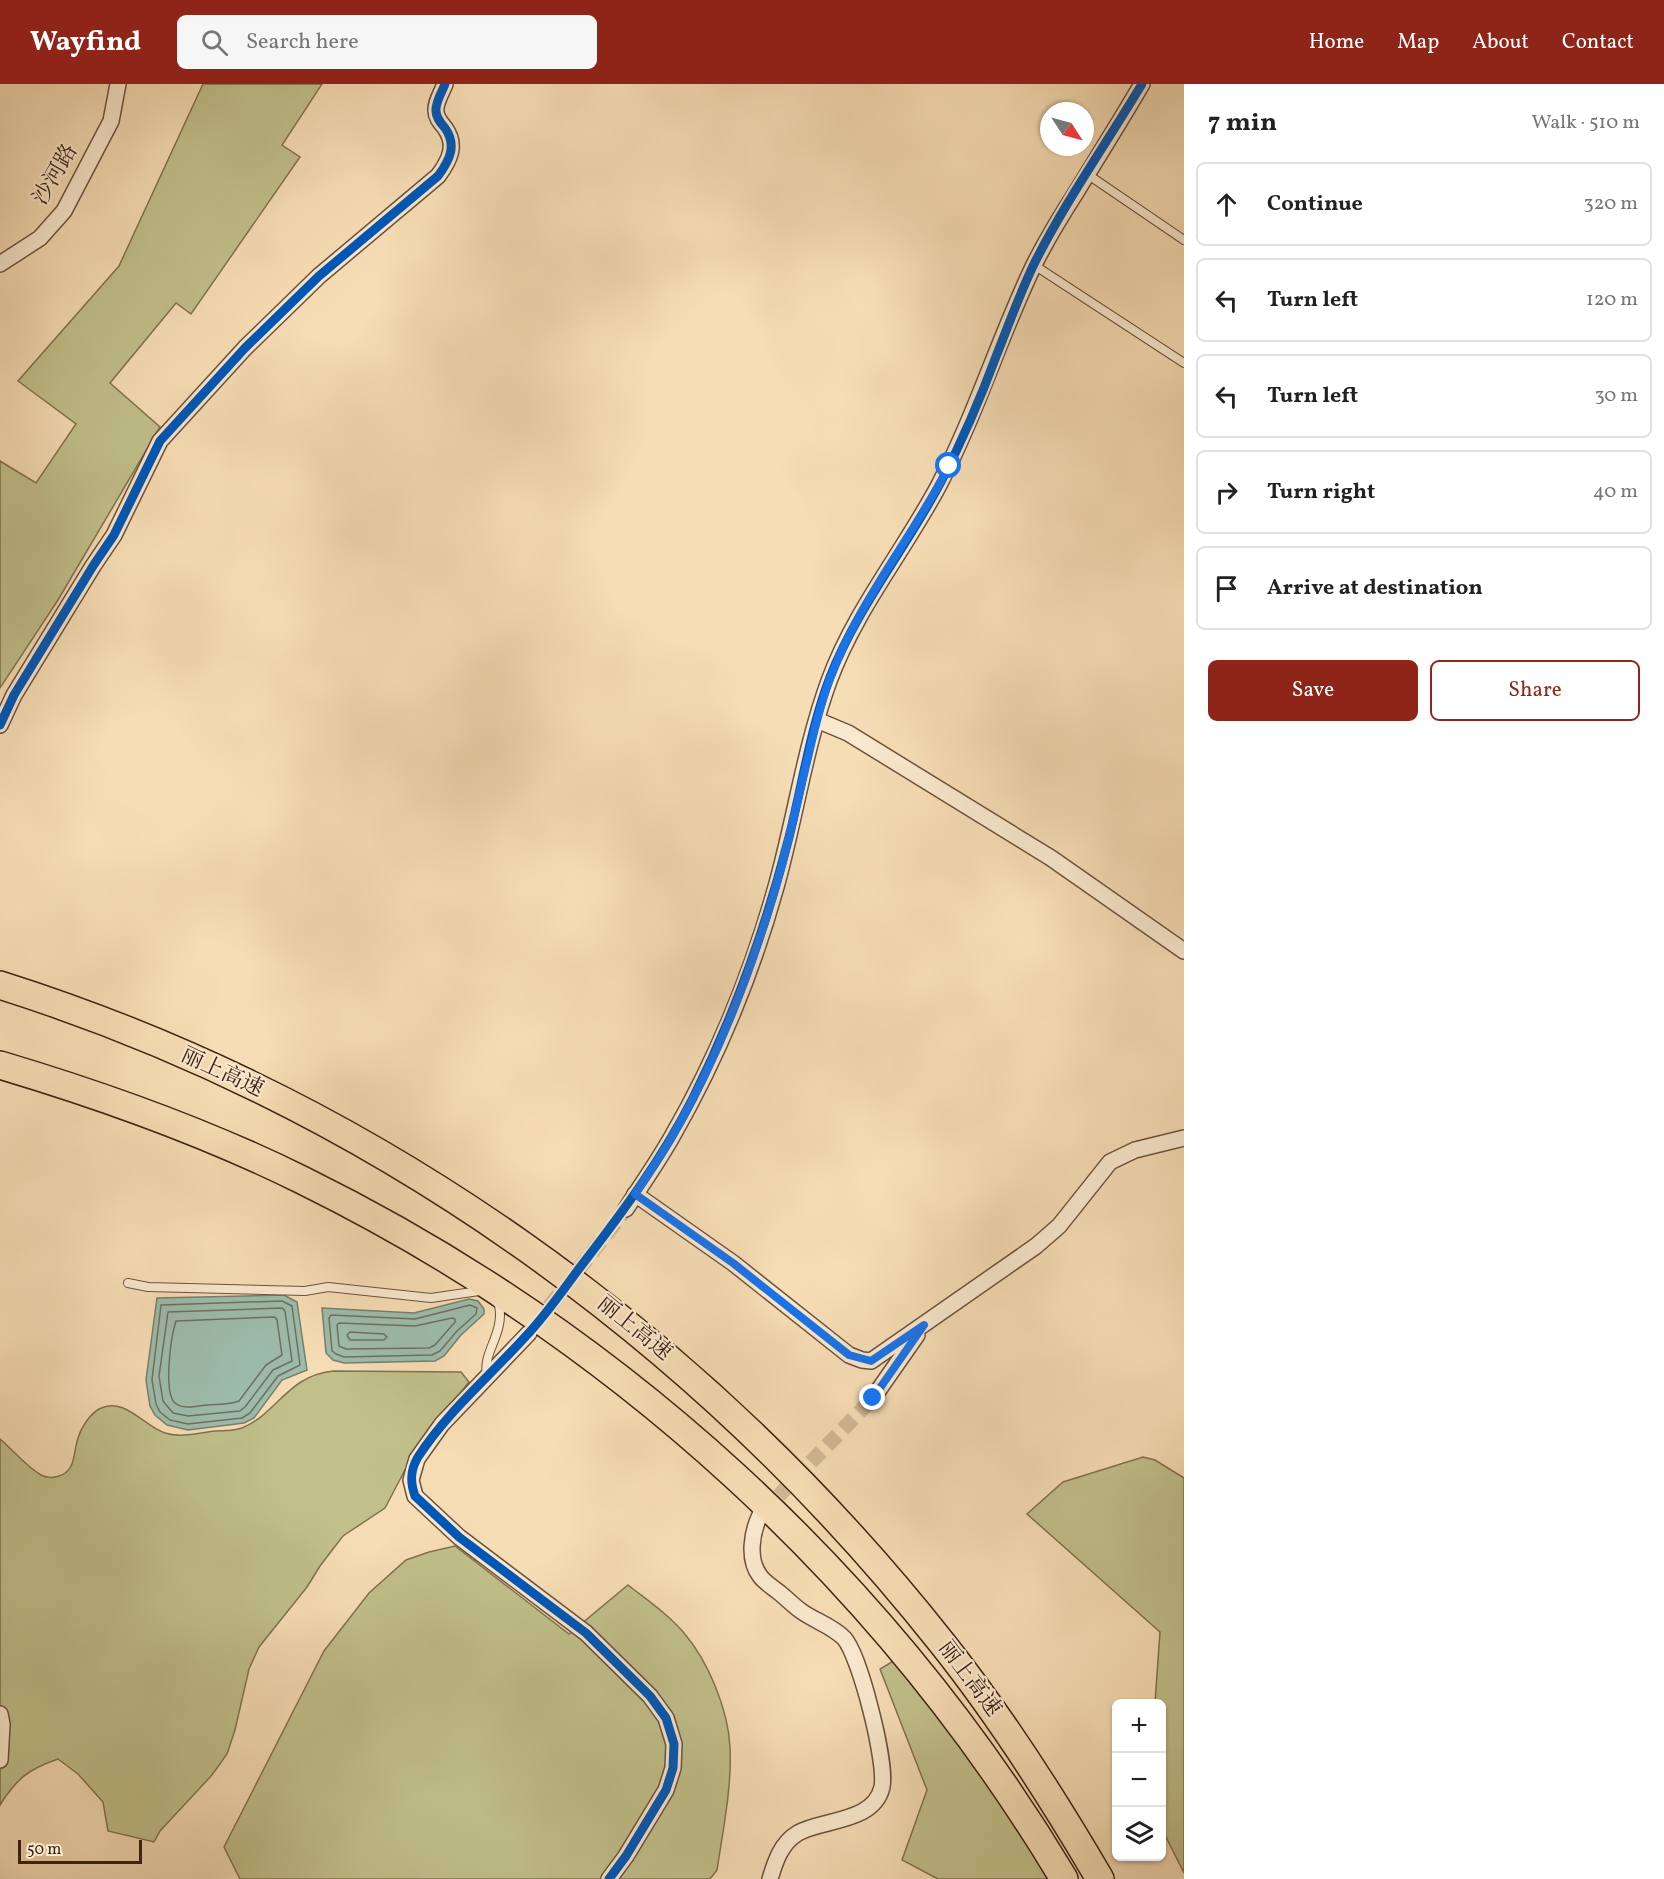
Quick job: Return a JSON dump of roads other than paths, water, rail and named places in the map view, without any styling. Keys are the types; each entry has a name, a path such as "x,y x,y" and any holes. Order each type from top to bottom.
{"highway":[{"name":"丽上高速","path":"0,986 94,1018 160,1044 226,1073 353,1138 454,1199 524,1245 647,1339 701,1385 804,1484 899,1590 944,1645 1007,1732 1066,1821 1100,1879"},
{"name":"丽上高速","path":"0,1065 56,1081 139,1110 240,1151 301,1180 431,1249 526,1310 591,1356 696,1441 787,1526 842,1582 902,1651 972,1740 1011,1795 1064,1879"}],"street":[{"name":"沙河路","path":"0,264 40,238 64,211 111,121 118,84"},
{"path":"0,726 14,695 123,520 160,441 245,348 319,276 438,176 443,169 451,152 452,142 437,118 435,109 445,84"},
{"path":"626,1209 672,1137 688,1107 743,985 775,890 829,680 849,633 915,528 949,466 1034,265 1142,84"},
{"path":"817,720 848,733 1051,858 1184,951"},
{"path":"635,1194 733,1263 849,1355 871,1361 1036,1246 1059,1226 1110,1162 1135,1149 1184,1138"},
{"path":"873,1398 924,1325"},
{"path":"529,1334 442,1424 417,1459 412,1472 412,1488 415,1496 459,1537 586,1633 650,1696 666,1718 674,1744 674,1768 666,1790 626,1856 609,1879"},
{"path":"760,1515 752,1540 752,1553 760,1576 801,1611 843,1637 850,1647 860,1671 879,1751 882,1776 882,1788 867,1808 845,1820 821,1824 798,1833 789,1841 776,1861 770,1879"},
{"path":"0,1714 2,1724 0,1760"}],"lane":[{"path":"1087,174 1184,240"},
{"path":"1034,265 1184,363"},
{"path":"128,1283 148,1287 305,1291 328,1287 431,1298 474,1291 486,1292 499,1305 501,1317 485,1366 488,1377"}],"water":[{"path":"284,1295 297,1302 307,1370 282,1380 254,1418 244,1423 188,1430 167,1425 155,1415 150,1406 146,1380 157,1298"},
{"path":"469,1299 478,1301 484,1309 484,1314 461,1335 444,1356 435,1361 344,1363 333,1360 326,1353 322,1308 414,1313"}],"tunnel":[{"path":"535,1325 626,1209"},
{"path":"763,1512 873,1398"}]}
